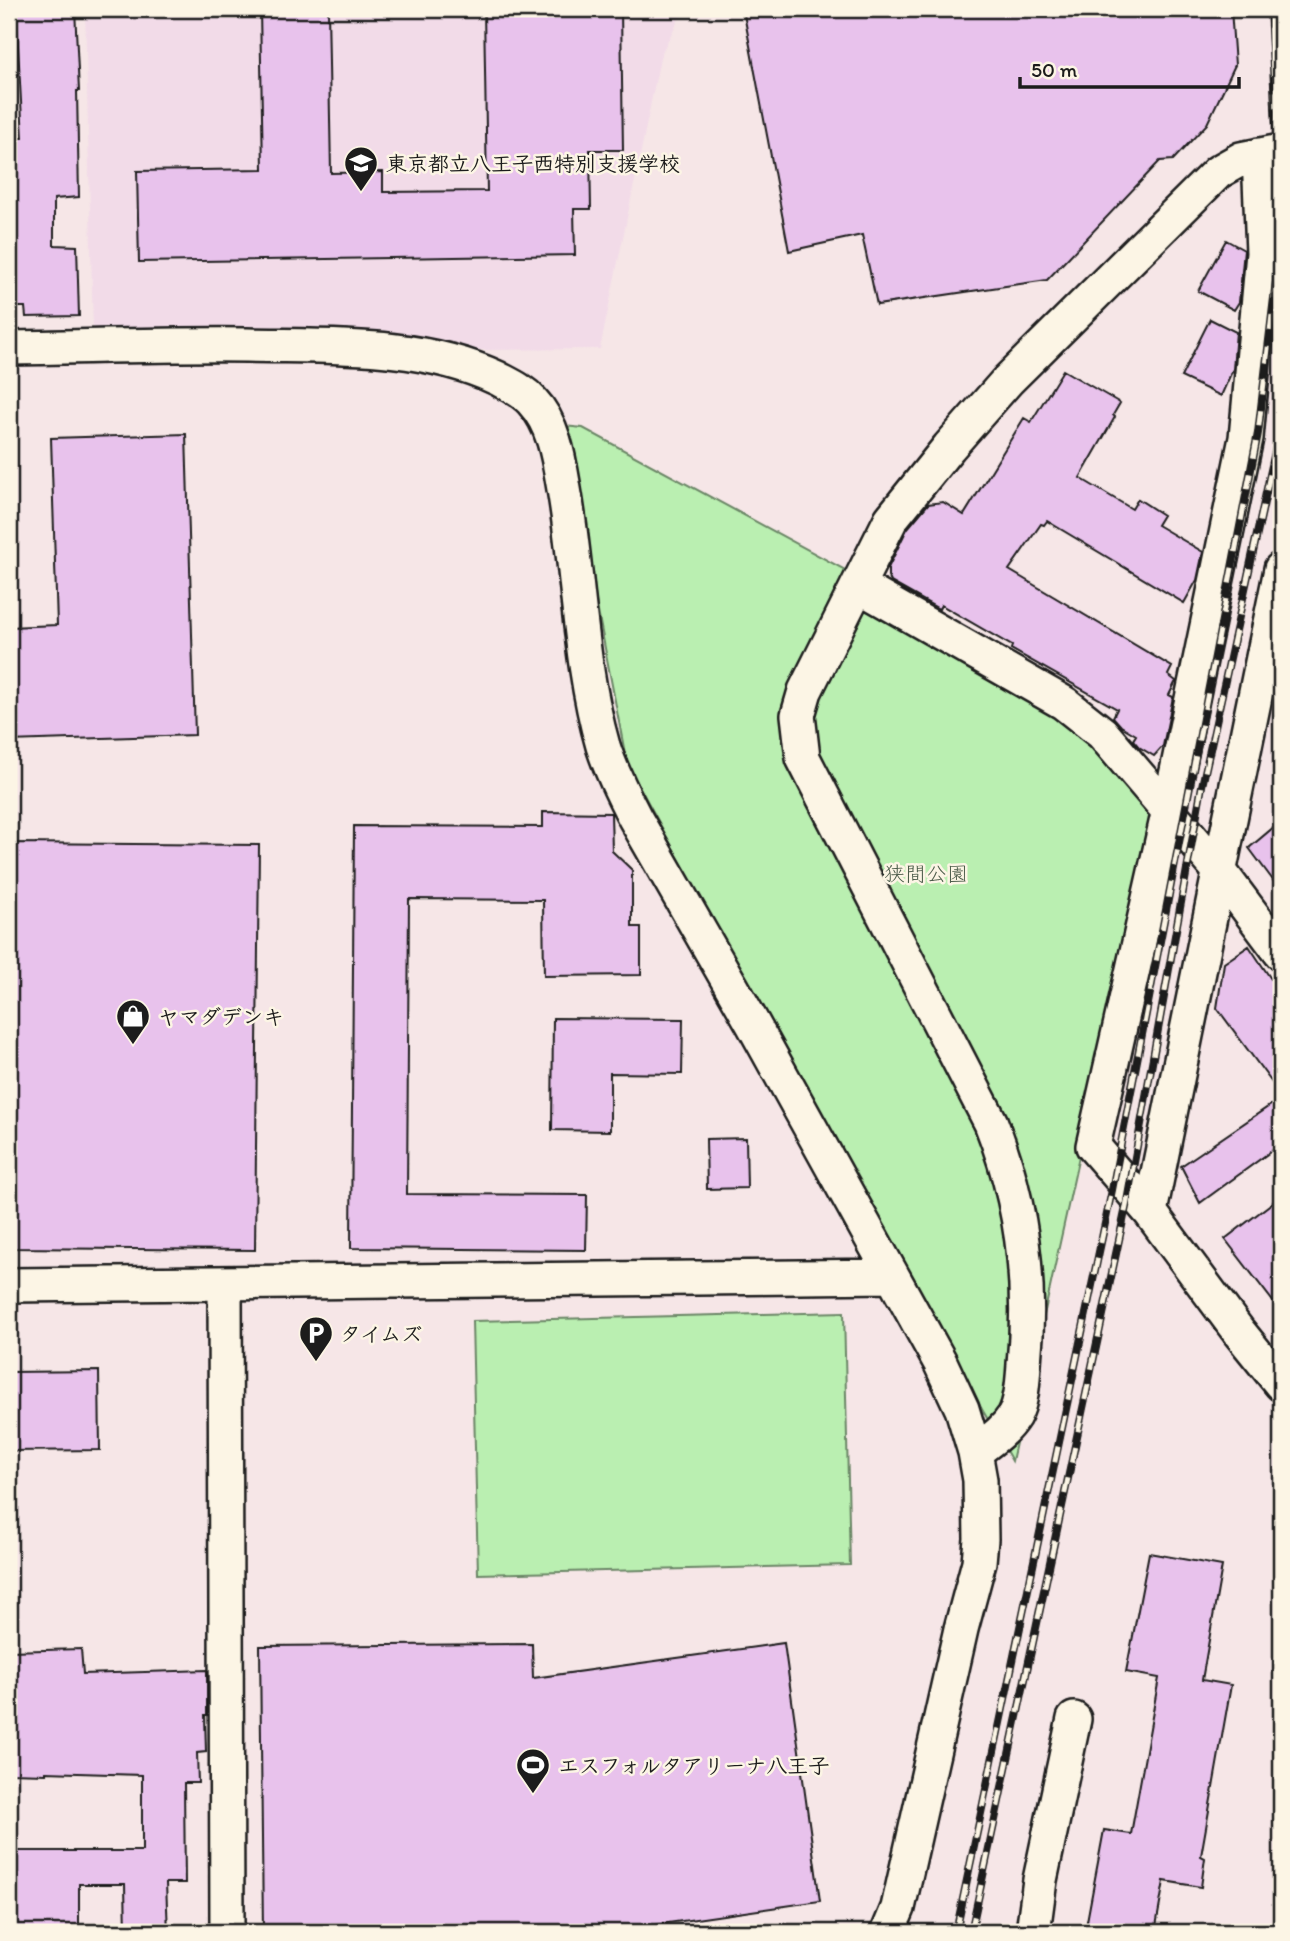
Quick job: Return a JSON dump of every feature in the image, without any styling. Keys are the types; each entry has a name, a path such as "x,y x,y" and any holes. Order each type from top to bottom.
{"street":[{"path":"975,1452 1004,1430 1016,1413 1023,1384 1027,1335 1023,1250 1004,1156 991,1123 803,758 798,715 805,691 891,519 949,447 1008,380 1218,172 1241,159 1270,153 1246,438 1169,810 1094,1146 1150,1212 1239,1332 1270,1347 1281,1384"},
{"path":"9,348 195,345 349,347 406,353 459,363 518,389 542,413 554,441 565,491 593,707 604,748 619,785 952,1385 975,1452 980,1480 979,1562 958,1641 898,1908 888,1932"},
{"path":"1150,1212 1281,569"},
{"path":"859,586 1064,703 1101,733 1219,869 1281,953"},
{"path":"9,1285 892,1276"},
{"path":"225,1283 227,1932"},
{"path":"1033,1932 1040,1880 1074,1719"}],"shaded area":[{"name":"東京都立八王子西特別支援学校","path":"85,9 684,9 661,54 600,349 476,350 403,336 93,331"}],"green space":[{"name":"狭間公園","path":"554,425 583,428 862,579 1128,753 1159,792 1012,1461 947,1349 627,764 565,438"},
{"path":"844,1312 850,1565 478,1574 472,1321"}],"building":[{"path":"16,9 75,9 79,91 79,197 54,199 54,245 77,246 79,316 26,317 25,307 9,307 9,138 23,138"},
{"path":"260,9 328,9 331,173 383,172 383,192 487,191 484,9 621,9 623,150 590,150 591,209 574,209 575,255 139,262 137,171 263,169"},
{"path":"743,9 1231,9 1235,65 1207,124 1173,160 1160,161 1047,280 877,305 862,235 789,251"},
{"path":"1226,240 1244,250 1239,302 1234,310 1198,291"},
{"path":"1210,319 1236,332 1233,369 1221,396 1181,377"},
{"path":"1063,370 1120,403 1113,415 1115,417 1080,478 1132,509 1138,499 1163,515 1157,525 1203,552 1197,580 1184,603 1047,521 1044,525 1041,524 1009,570 1172,667 1168,675 1176,681 1169,695 1173,697 1163,746 1154,756 1139,747 1133,740 1136,735 1121,726 1113,717 1117,709 1011,649 1012,646 941,605 939,609 891,582 888,576 888,568 907,529 928,504 943,502 964,515 1024,418 1031,422"},
{"path":"186,434 195,735 9,741 9,627 57,625 51,438"},
{"path":"543,812 611,813 612,851 632,870 632,927 641,927 641,975 544,976 543,900 409,899 407,1194 587,1195 586,1250 351,1248 354,826 543,827"},
{"path":"1281,821 1281,891 1249,848"},
{"name":"ヤマダデンキ","path":"9,843 259,845 255,1250 9,1248"},
{"path":"1249,946 1281,994 1281,1095 1217,1008 1224,963"},
{"path":"553,1018 683,1019 682,1074 610,1073 610,1131 552,1130"},
{"path":"1281,1098 1281,1144 1200,1203 1181,1166"},
{"path":"746,1138 747,1188 707,1189 706,1139"},
{"path":"1281,1196 1281,1312 1225,1239"},
{"path":"99,1371 100,1450 9,1451 9,1372"},
{"path":"1149,1553 1222,1566 1202,1680 1231,1685 1201,1856 1205,1858 1201,1887 1164,1881 1155,1932 1085,1932 1104,1830 1131,1834 1159,1678 1126,1672"},
{"name":"エスフォルタアリーナ八王子","path":"784,1643 820,1901 606,1932 263,1932 260,1646 532,1644 533,1678"},
{"path":"81,1649 83,1674 207,1670 206,1752 197,1753 198,1783 184,1783 185,1883 166,1883 168,1932 126,1932 125,1884 79,1884 79,1932 9,1932 9,1851 142,1851 142,1775 9,1773 9,1651"}],"railway":[{"path":"956,1932 1112,1190 1258,433 1276,281 1280,199 1270,9"},
{"path":"971,1932 1126,1207 1202,786 1278,438 1281,408"}],"place":[{"name":"東京都立八王子西特別支援学校","path":"361,193"},
{"name":"ヤマダデンキ","path":"133,1046"},
{"name":"タイムズ","path":"316,1363"},
{"name":"エスフォルタアリーナ八王子","path":"533,1795"}]}
